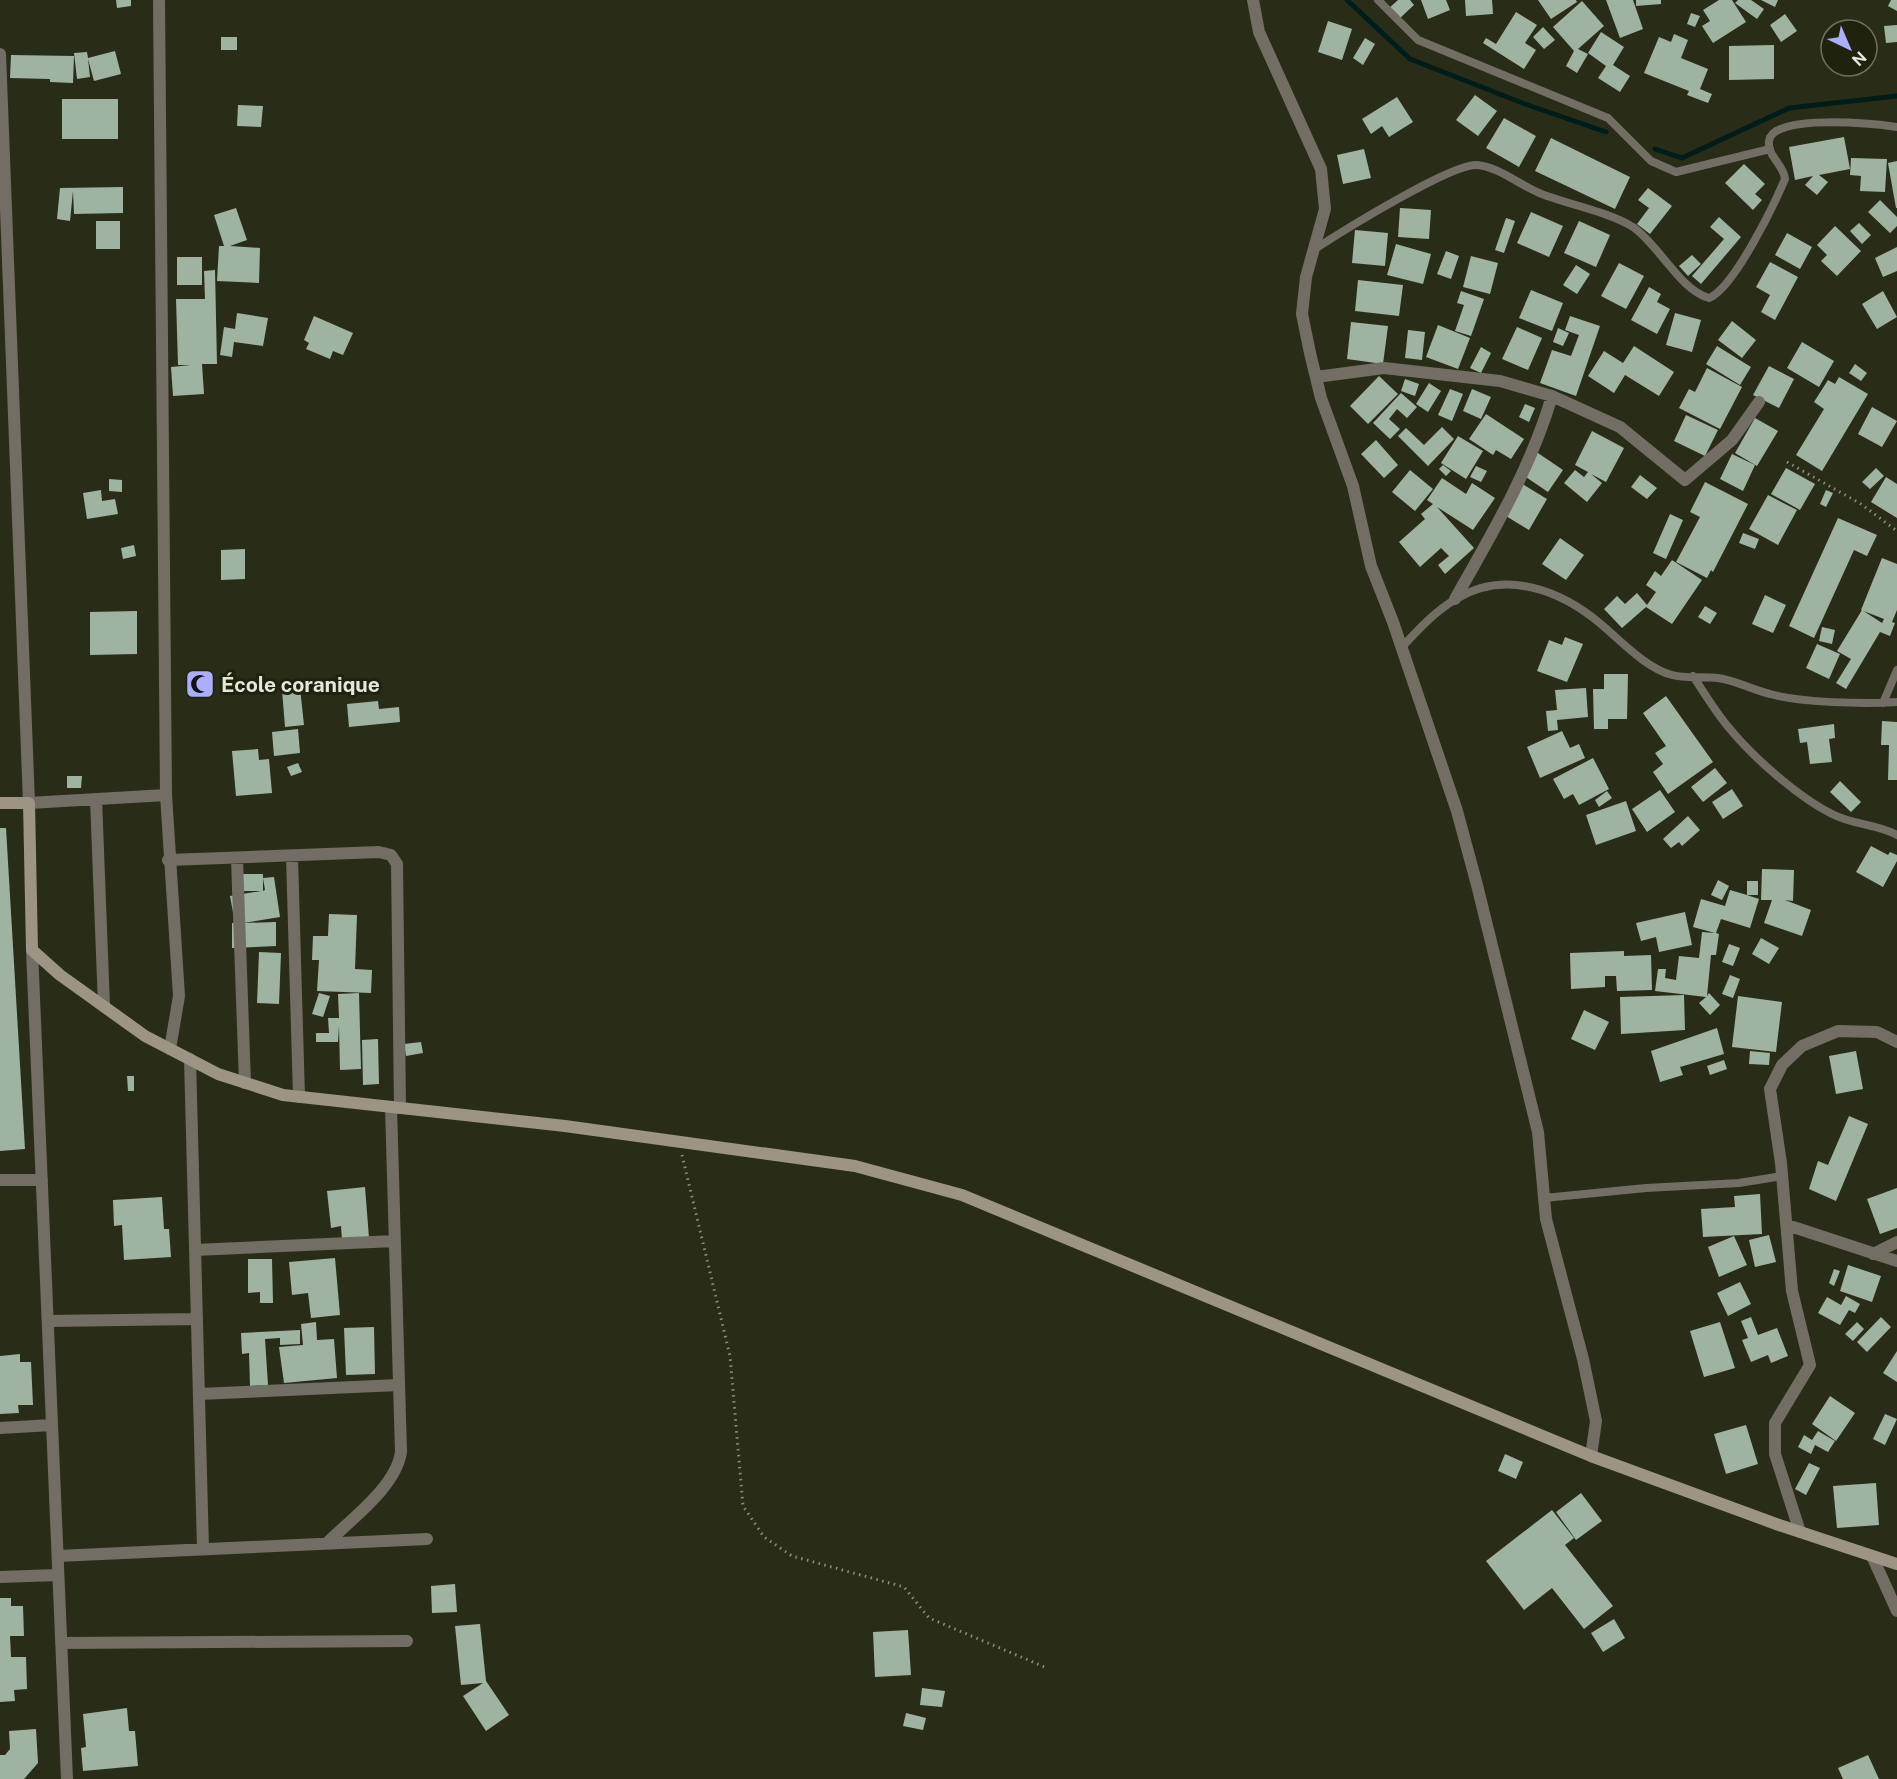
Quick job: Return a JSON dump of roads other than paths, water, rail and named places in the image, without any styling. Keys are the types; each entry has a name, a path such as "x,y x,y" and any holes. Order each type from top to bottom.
{"main road":[{"path":"0,803 29,803 32,950 60,975 144,1036 218,1074 283,1095 679,1142 855,1166 962,1195 1591,1456 1800,1532 1897,1564"}],"street":[{"path":"159,0 166,795 168,860 179,996 170,1049"},
{"path":"1253,0 1259,32 1321,169 1325,209 1316,249 1306,278 1302,314 1320,398 1353,486 1371,566 1457,811 1477,885 1538,1132 1546,1219 1583,1359 1596,1421 1591,1456"},
{"path":"0,54 29,803 166,795"},
{"path":"1316,377 1384,368 1500,381 1552,396 1620,427 1685,480 1732,440 1759,402"},
{"path":"1455,599 1492,532 1541,433 1552,396"},
{"path":"96,799 104,1006"},
{"path":"168,860 237,860 379,852 391,855 397,864 394,1241 401,1452 399,1465 391,1480 326,1544"},
{"path":"292,857 299,1097"},
{"path":"237,860 245,1083"},
{"path":"32,950 67,1779"},
{"path":"1800,1532 1775,1454 1774,1423 1810,1365 1792,1291 1782,1176 1770,1089 1782,1065 1803,1046 1838,1031 1877,1032 1897,1042"},
{"path":"190,1059 202,1549"},
{"path":"0,1180 42,1180"},
{"path":"1787,1225 1897,1261"},
{"path":"195,1250 394,1241"},
{"path":"1873,1254 1897,1242"},
{"path":"48,1321 197,1319"},
{"path":"199,1394 398,1385"},
{"path":"0,1428 52,1425"},
{"path":"58,1556 427,1539"},
{"path":"1872,1556 1888,1597 1897,1611"},
{"path":"0,1577 58,1575"},
{"path":"61,1643 407,1641"}],"lane":[{"path":"1378,0 1418,40 1608,118 1650,161 1676,172 1770,149"},
{"path":"1316,249 1393,202 1474,165 1489,168 1529,190 1632,226 1650,241 1687,283 1709,298 1719,293 1737,272 1781,187 1785,173 1770,149 1769,139 1773,132 1780,127 1800,123 1873,124 1897,127"},
{"path":"1401,648 1428,619 1455,599 1471,591 1509,585 1547,590 1583,608 1642,659 1672,675 1719,678 1771,695 1897,702"},
{"path":"1883,703 1897,670"},
{"path":"1693,676 1730,730 1785,781 1830,813 1852,823 1883,828 1897,835"},
{"path":"1544,1198 1739,1183 1782,1176"}],"waterway":[{"path":"1347,0 1410,59 1525,104 1606,132"},
{"path":"1655,149 1682,158 1789,108 1897,96"}],"place":[{"name":"École coranique","path":"200,684"}]}
